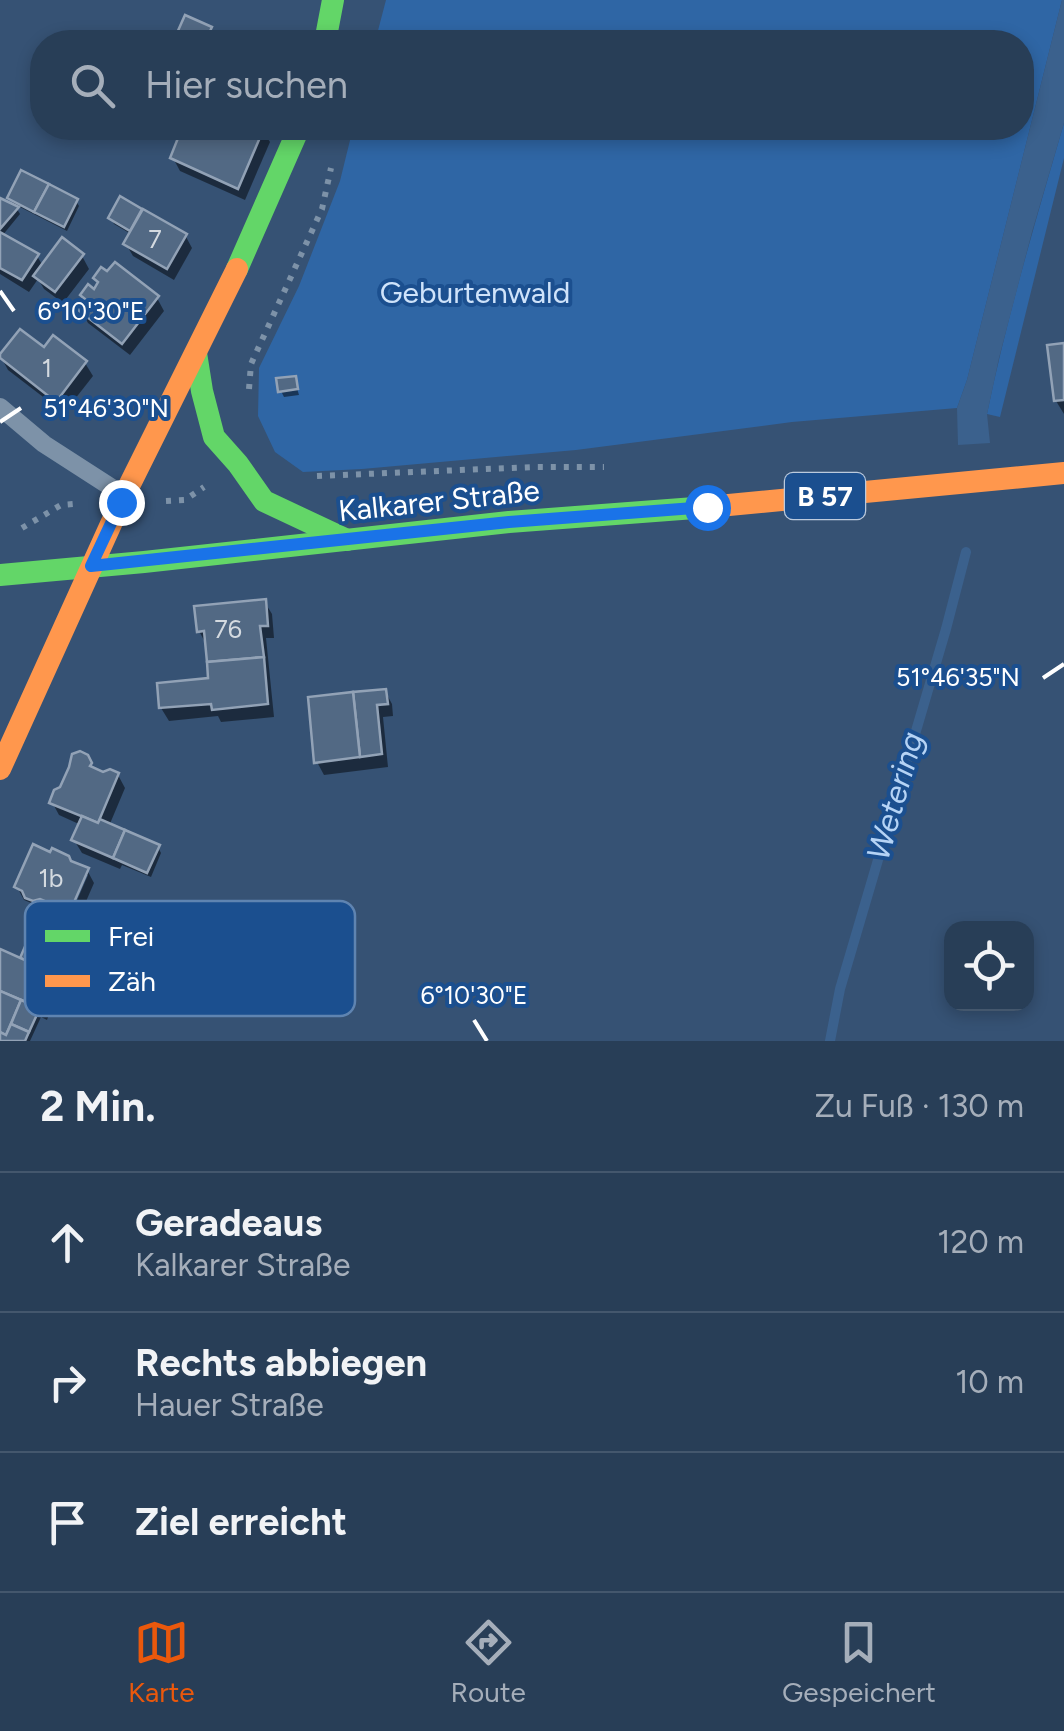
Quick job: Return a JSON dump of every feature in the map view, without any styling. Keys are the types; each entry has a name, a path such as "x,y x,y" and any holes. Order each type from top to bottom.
{"main road":[{"path":"327,30 333,0"},
{"path":"0,769 123,499 227,294 294,140"},
{"path":"196,353 214,437 264,501 347,540"},
{"name":"Kalkarer Straße","path":"0,575 509,522 1064,473"}],"lane":[{"path":"0,407 44,444 123,499"}],"path":[{"path":"249,394 251,364 322,209 333,160"},
{"path":"18,531 62,505 123,499"}],"green space":[{"name":"Geburtenwald","path":"386,0 1062,0 1034,112 1034,30 378,30"},
{"path":"1064,123 1064,158 1000,417 987,414 1013,304"},
{"name":"Geburtenwald","path":"350,140 1027,140 957,408 792,422 576,450 303,472 275,452 258,416 259,368 299,286 340,181"}],"shaded area":[{"path":"1064,0 1064,123 999,358 987,414 990,443 958,445 957,408 1027,140 1034,140 1034,112"}],"building":[{"path":"185,15 212,27 211,30 178,30"},
{"path":"177,140 259,140 238,189 170,158"},
{"path":"21,170 49,184 34,212 7,198"},
{"path":"49,184 78,199 64,227 34,212"},
{"path":"120,196 142,209 130,231 108,218"},
{"path":"0,198 19,207 0,229"},
{"path":"143,209 187,234 167,269 123,244"},
{"path":"0,232 39,254 22,280 0,268"},
{"path":"62,237 84,254 55,292 33,276"},
{"path":"115,262 159,296 122,344 78,310 85,299 80,295 88,284 94,289 98,282 93,278 101,267 107,271"},
{"path":"20,329 44,347 53,335 87,361 56,402 0,358"},
{"path":"1064,343 1064,400 1054,401 1047,345"},
{"path":"296,376 298,389 278,392 276,378"},
{"path":"266,599 268,626 260,626 264,657 207,662 204,631 197,632 194,606"},
{"path":"264,657 268,704 212,710 211,704 159,708 157,683 208,678 207,662"},
{"path":"386,689 388,704 377,705 382,754 360,757 353,692"},
{"path":"353,692 360,757 314,763 308,697"},
{"path":"80,751 88,755 90,766 119,773 98,823 49,803 54,790 60,787 72,754"},
{"path":"82,816 125,830 113,858 71,840"},
{"path":"125,830 160,845 147,873 113,858"},
{"path":"33,844 50,852 52,848 89,868 75,901 33,901 14,887"},
{"path":"0,949 25,960 25,1002 0,991"},
{"path":"0,991 21,1000 6,1035 0,1032"},
{"path":"21,1000 25,1002 25,1016 36,1016 29,1032 11,1024"},
{"path":"11,1024 29,1032 25,1041 0,1041 0,1032 6,1035"}],"waterway":[{"name":"Wetering","path":"830,1041 840,989 966,552"}],"traffic: fast":[{"path":"327,30 333,0"},
{"path":"237,269 294,140"},
{"path":"196,353 214,437 264,501 347,540"},
{"path":"0,575 509,522 708,507"}],"traffic: slow":[{"path":"0,769 121,502 237,269"},
{"path":"708,507 1064,473"}],"route":[{"path":"121,502 91,566 509,522 707,507"}]}
